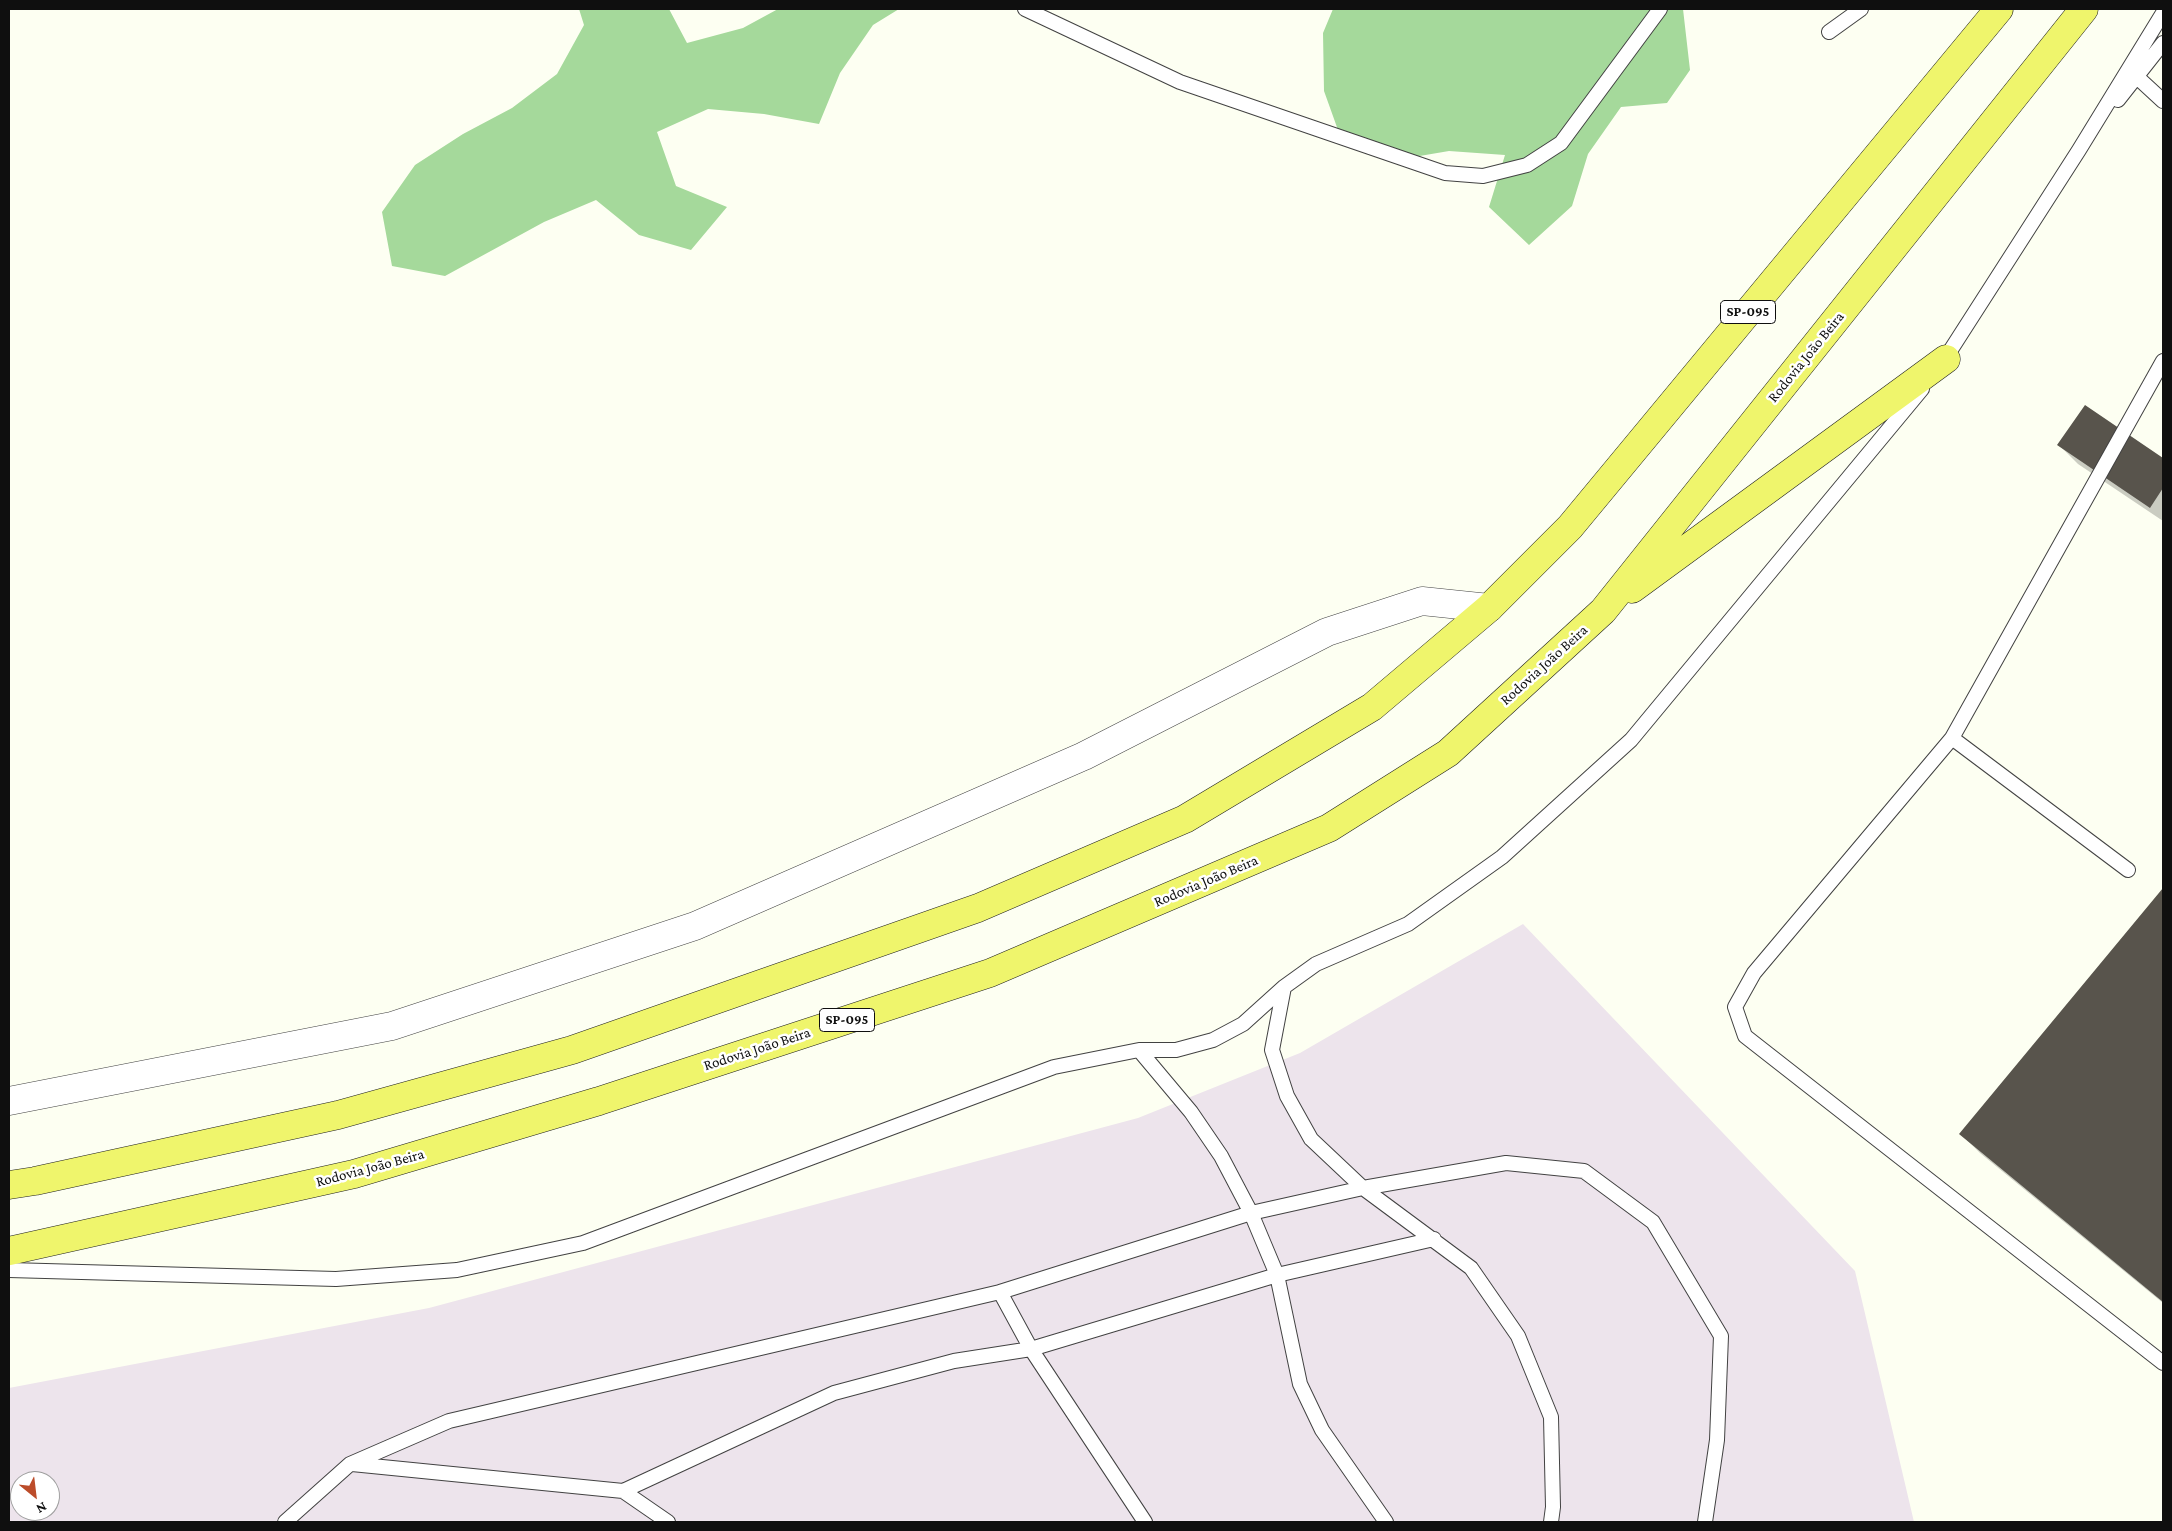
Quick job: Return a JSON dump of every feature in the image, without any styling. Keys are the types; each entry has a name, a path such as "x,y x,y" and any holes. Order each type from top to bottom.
{"main road":[{"name":"SP-095","path":"9,1185 338,1115 572,1050 978,908 1185,819 1372,707 1489,608 1570,527 1999,9"},
{"name":"Rodovia João Beira","path":"9,1251 354,1174 599,1101 990,973 1329,828 1448,753 1603,611 2084,9"},
{"path":"1603,611 1946,359"}],"street":[{"path":"9,1101 392,1026 695,926 1084,756 1327,632 1422,601 1489,608"}],"lane":[{"path":"1026,9 1180,82 1445,172 1483,176 1528,165 1561,143 1660,9"},
{"path":"1828,32 1861,9"},
{"path":"9,1270 336,1279 457,1270 583,1243 1054,1067 1139,1050 1176,1050 1213,1040 1243,1024 1284,987 1316,964 1408,924 1502,857 1631,740 1946,359 2079,150 2163,13"},
{"path":"2079,150 2163,43"},
{"path":"2137,77 2163,101"},
{"path":"2163,361 1952,738 1754,973 1735,1007 1745,1036 2163,1363"},
{"path":"1952,738 2128,870"},
{"path":"1284,987 1272,1050 1287,1096 1311,1139 1363,1188 1471,1268 1518,1336 1551,1417 1553,1507 1551,1522"},
{"path":"1139,1050 1196,1120 1221,1156 1251,1213 1277,1275 1300,1384 1322,1430 1386,1522"},
{"path":"285,1522 350,1464 449,1421 1000,1292 1251,1213 1363,1188 1506,1163 1584,1171 1653,1222 1721,1336 1717,1440 1705,1522"},
{"path":"623,1491 834,1393 954,1361 1032,1349 1277,1275 1434,1239"},
{"path":"1000,1292 1032,1349 1145,1522"},
{"path":"350,1464 623,1491 668,1522"}],"shaded area":[{"path":"1523,924 1855,1271 1914,1522 9,1522 9,1388 429,1308 1138,1118 1300,1053"}],"green space":[{"path":"579,9 669,9 687,43 743,28 778,9 899,9 873,25 840,73 819,124 764,114 708,109 657,132 676,186 727,207 691,250 639,235 596,200 544,222 445,276 392,266 382,212 415,165 463,134 512,108 557,74 584,25"},
{"path":"1333,9 1683,9 1690,70 1667,103 1621,107 1588,154 1572,206 1529,245 1489,207 1505,155 1449,151 1396,160 1343,144 1324,91 1323,33"}],"building":[{"path":"2085,405 2163,458 2163,488 2150,508 2057,445"},
{"path":"2163,888 2163,1302 1959,1134"}]}
